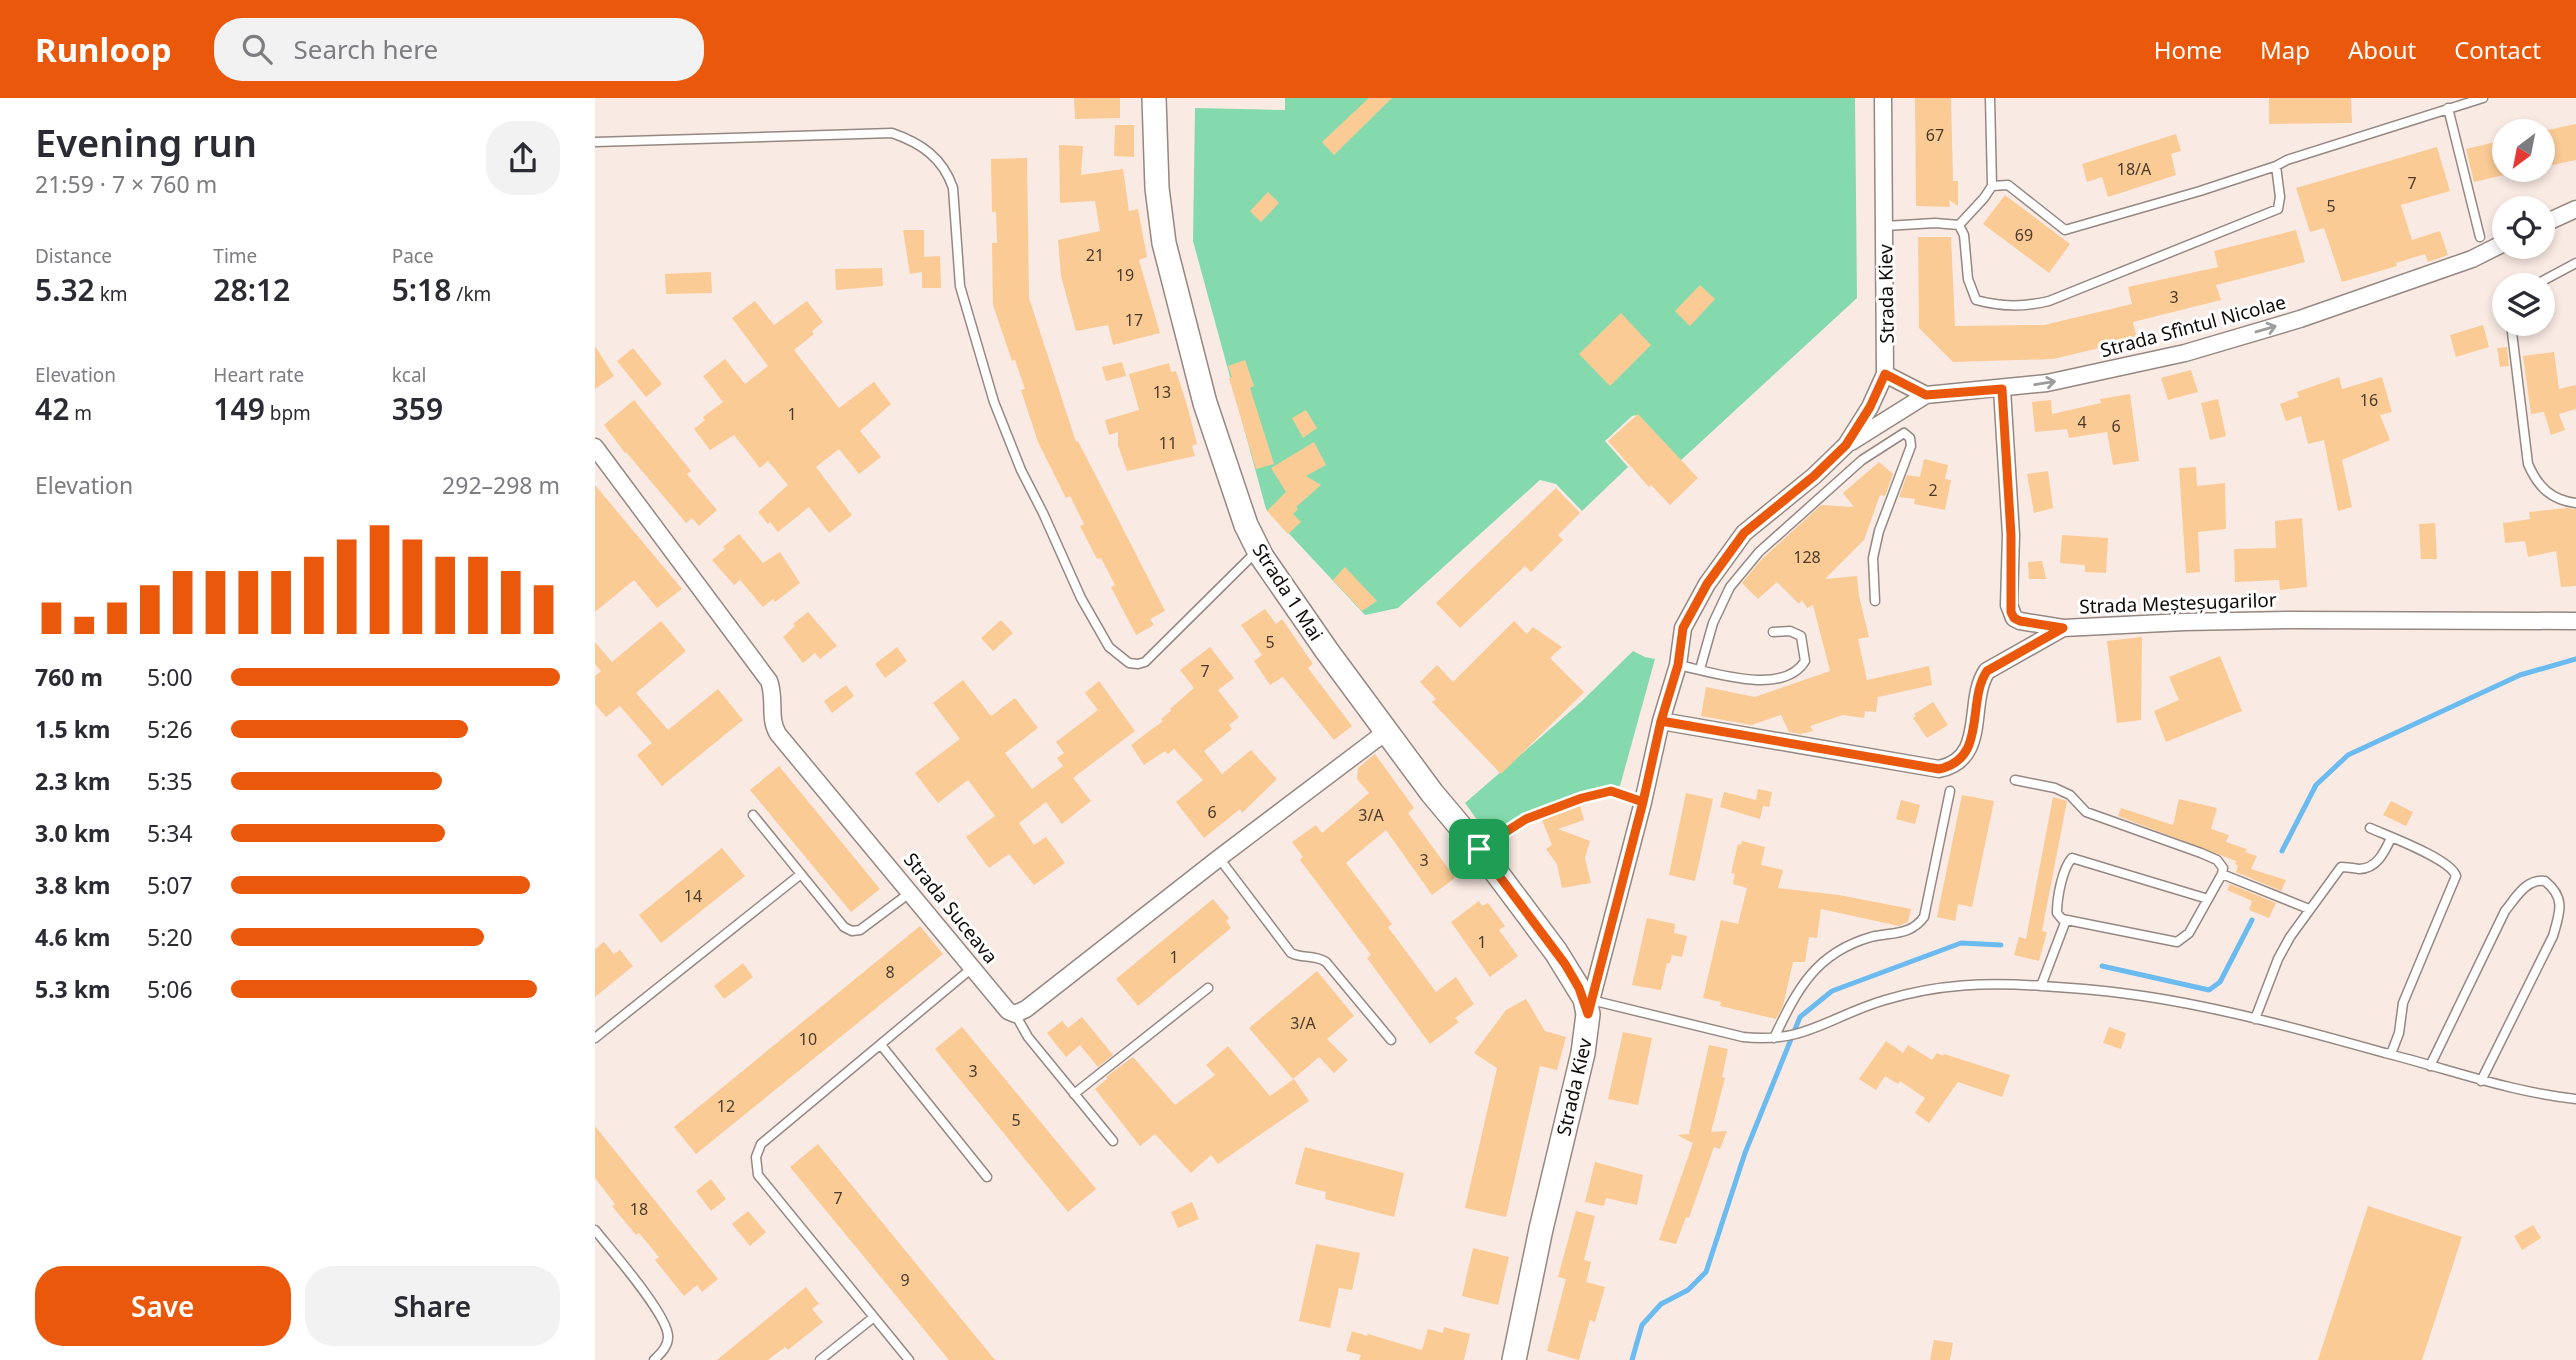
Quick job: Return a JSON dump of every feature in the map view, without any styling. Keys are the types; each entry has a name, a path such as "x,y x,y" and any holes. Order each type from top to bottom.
{"main road":[{"name":"Strada 1 Mai","path":"1154,98 1157,188 1164,243 1205,403 1246,525 1281,587 1387,732 1565,964 1590,1007"},
{"name":"Strada Kiev","path":"1514,1360 1541,1229 1583,1053 1590,1007"}],"street":[{"name":"Strada Kiev","path":"1590,1007 1661,721 1678,665 1683,628 1707,584 1744,533 1814,476 1846,445 1870,407 1885,374 1883,98"},
{"path":"2555,219 2576,209"},
{"name":"Strada Sfîntul Nicolae","path":"1926,395 2047,383 2198,349 2379,293 2492,249"},
{"path":"1885,374 1926,395"},
{"name":"Strada Meșteșugarilor","path":"2002,389 2011,535 2011,612 2014,618 2020,621 2063,628 2277,620 2576,621"},
{"path":"1846,445 1926,395"},
{"name":"Strada Suceava","path":"595,447 769,681 773,690 773,722 778,734 1008,1011 1015,1014"},
{"path":"1661,721 1939,769 1952,766 1962,758 1969,744 1977,718 1977,693 1980,681 1987,671 2063,628"},
{"path":"1015,1014 1026,1009 1219,858 1387,732"}],"lane":[{"path":"1959,225 1984,198 1991,186 1990,98"},
{"path":"1991,186 2008,185 2065,230 2176,199 2287,160 2483,98"},
{"path":"2448,108 2480,237"},
{"path":"595,142 892,133 913,140 939,161 949,174 953,188 960,286 994,401 1021,470 1081,598 1109,647 1129,663 1145,662 1258,550"},
{"path":"1959,225 1964,235 1968,279 1976,300 2024,307 2049,301 2278,209 2280,197 2276,166"},
{"path":"1885,226 1935,223 1959,225"},
{"path":"2555,274 2576,263"},
{"path":"2512,336 2528,464 2544,490 2559,500 2576,503"},
{"path":"1700,669 1713,624 1730,587 1759,552 1862,460 1904,433 1910,438 1911,446 1879,531 1873,558 1875,601"},
{"path":"1678,665 1762,682 1791,674 1805,661 1801,636 1790,631 1773,632"},
{"path":"2015,780 2055,788 2070,795 2086,812 2217,860 2223,868 2222,874 2189,933 2177,942 2066,920 2057,914 2057,905 2067,866 2072,858 2208,899"},
{"path":"1479,849 1526,819 1582,798 1611,791 1643,802"},
{"path":"1779,1038 1793,997 1822,963 1855,943 1906,932 1919,924 1926,909 1949,791"},
{"path":"753,816 844,928 860,930 911,892"},
{"path":"2370,828 2439,860 2451,867 2456,876 2403,1003 2399,1033 2391,1054"},
{"path":"2255,1019 2278,959 2309,909 2341,867 2365,868 2373,864 2381,858 2392,838"},
{"path":"1219,858 1291,953 1297,957 1319,957 1326,962 1391,1041"},
{"path":"595,1038 801,874"},
{"path":"2222,874 2309,909"},
{"path":"2430,1066 2505,912 2520,891 2532,882 2545,881 2555,889 2561,911 2553,936 2481,1081"},
{"path":"2042,986 2066,920"},
{"path":"909,1360 758,1175 756,1157 761,1144 972,968"},
{"path":"1590,1007 1743,1037 1779,1038 1799,1035 1883,1000 1947,985 2042,986 2143,996 2255,1019 2391,1054 2481,1081 2576,1098"},
{"path":"1075,1094 1208,988"},
{"path":"1015,1014 1028,1037 1112,1141"},
{"path":"881,1045 987,1177"},
{"path":"595,1230 662,1317 668,1337 663,1350 654,1360"},
{"path":"820,1360 874,1317"}],"green space":[{"path":"1285,98 1855,98 1857,298 1679,462 1637,415 1632,416 1605,441 1628,467 1582,511 1556,484 1540,480 1398,608 1365,615 1266,509 1193,241 1195,108 1285,110"},
{"path":"1633,651 1655,659 1620,786 1566,799 1488,835 1465,803 1581,702"}],"building":[{"path":"1074,98 1120,98 1120,118 1075,119"},
{"path":"1369,98 1392,98 1334,155 1322,142"},
{"path":"1915,98 1951,98 1953,181 1958,181 1958,206 1949,200 1950,207 1916,206"},
{"path":"2269,98 2351,98 2352,123 2269,124"},
{"path":"2576,124 2576,160 2555,164 2555,128"},
{"path":"1115,125 1134,125 1134,157 1114,156"},
{"path":"2176,134 2181,151 2171,154 2176,175 2108,197 2102,177 2087,182 2082,164"},
{"path":"2492,143 2492,178 2474,182 2466,149"},
{"path":"1059,145 1083,146 1081,175 1123,169 1129,211 1138,209 1147,257 1139,260 1160,333 1113,345 1108,325 1076,331 1061,276 1058,240 1100,231 1095,201 1060,203"},
{"path":"2437,147 2450,191 2401,205 2412,240 2440,231 2448,255 2428,262 2425,254 2396,263 2397,266 2342,282 2324,228 2310,232 2296,188"},
{"path":"1027,158 1029,298 1076,442 1078,441 1165,611 1150,619 1154,625 1136,635 1111,587 1115,585 1101,558 1097,559 1080,526 1084,524 1070,496 1066,498 1038,442 1021,390 1025,389 1015,360 1012,361 993,305 992,243 997,243 996,212 992,212 991,159"},
{"path":"1268,192 1279,203 1261,222 1250,211"},
{"path":"2005,195 2070,244 2049,273 1983,224"},
{"path":"903,230 924,230 924,257 940,256 941,288 922,288 922,272 910,274"},
{"path":"2296,230 2305,262 2216,285 2221,300 2133,322 2137,339 2053,359 1953,362 1919,328 1918,237 1951,237 1955,326 2044,325 2132,304 2128,287 2218,267 2214,251"},
{"path":"882,268 883,286 836,290 835,269"},
{"path":"711,272 712,293 666,294 665,274"},
{"path":"1700,285 1715,299 1690,326 1675,311"},
{"path":"755,301 774,325 807,301 823,322 812,331 814,334 794,350 839,408 874,382 891,404 860,431 881,457 859,474 839,449 816,467 852,515 829,533 809,507 778,532 758,512 788,485 768,461 760,468 734,435 710,450 694,429 705,420 703,417 723,402 703,376 725,359 745,384 768,366 732,318"},
{"path":"1621,313 1651,345 1610,386 1579,354"},
{"path":"2483,325 2489,347 2456,357 2450,335"},
{"path":"595,346 614,376 595,389"},
{"path":"2507,347 2509,366 2500,367 2497,348"},
{"path":"633,348 662,384 646,397 617,361"},
{"path":"2554,352 2559,389 2576,385 2576,409 2559,414 2565,430 2551,435 2544,412 2531,414 2523,356"},
{"path":"1245,360 1254,386 1250,388 1274,464 1256,469 1229,378 1232,377 1228,366"},
{"path":"1122,362 1126,376 1106,381 1102,367"},
{"path":"1169,363 1171,372 1176,371 1187,405 1197,444 1192,446 1195,456 1127,471 1118,445 1118,432 1109,435 1105,420 1139,410 1129,374"},
{"path":"2191,370 2198,392 2168,400 2161,378"},
{"path":"2339,377 2342,389 2382,377 2392,412 2380,415 2390,440 2342,460 2352,507 2338,511 2324,440 2308,444 2301,416 2286,421 2280,404 2299,397 2297,392"},
{"path":"2130,394 2139,461 2113,465 2107,432 2069,438 2067,429 2035,432 2032,402 2051,400 2052,414 2101,403 2100,399"},
{"path":"2218,399 2226,436 2210,440 2201,403"},
{"path":"634,400 691,471 687,474 717,510 699,526 692,518 686,523 604,425"},
{"path":"1306,410 1317,428 1303,438 1292,418"},
{"path":"1638,414 1698,478 1670,505 1651,485 1649,487 1608,441"},
{"path":"1314,442 1326,465 1306,476 1321,485 1296,507 1298,509 1293,514 1301,522 1288,534 1267,511 1286,492 1271,468"},
{"path":"1924,459 1948,465 1945,479 1951,480 1945,510 1914,504 1915,499 1899,497 1907,475 1920,477"},
{"path":"1879,462 1893,474 1885,496 1880,495 1864,540 1825,579 1857,576 1869,637 1858,639 1867,680 1929,666 1932,685 1878,697 1876,712 1865,711 1864,718 1843,715 1810,726 1813,731 1800,734 1789,732 1781,715 1751,725 1701,716 1706,687 1755,697 1830,671 1813,605 1807,608 1802,600 1799,604 1777,582 1758,599 1742,583 1761,560 1821,505 1854,507 1843,493"},
{"path":"2196,467 2197,486 2225,483 2226,529 2198,532 2200,572 2186,573 2179,468"},
{"path":"2048,471 2053,508 2034,513 2027,474"},
{"path":"595,485 682,589 657,608 634,580 595,612"},
{"path":"1556,488 1580,513 1558,535 1563,540 1531,572 1525,566 1460,628 1436,603"},
{"path":"2576,509 2576,586 2561,587 2556,551 2528,557 2525,541 2505,543 2503,523 2530,519 2529,512"},
{"path":"2302,518 2307,587 2280,590 2279,580 2235,582 2234,549 2276,548 2275,521"},
{"path":"2435,523 2437,559 2421,559 2419,524"},
{"path":"739,534 763,563 780,552 800,583 775,602 773,599 763,607 740,580 734,585 712,560"},
{"path":"2062,535 2108,538 2106,573 2085,572 2085,565 2060,563"},
{"path":"2042,561 2046,579 2029,579 2028,562"},
{"path":"1345,567 1377,601 1362,611 1333,580"},
{"path":"1265,609 1276,624 1282,619 1313,664 1308,668 1352,726 1334,740 1283,677 1270,685 1254,661 1262,655 1241,625"},
{"path":"808,612 837,646 820,659 815,653 803,663 783,637 795,626 793,624"},
{"path":"1001,620 1013,633 993,651 981,638"},
{"path":"661,621 686,651 636,693 668,730 718,689 743,720 662,786 637,755 652,743 620,706 606,717 595,704 595,676 601,671 595,664 595,642 612,662"},
{"path":"1514,621 1527,634 1533,627 1562,647 1550,658 1584,692 1501,774 1432,702 1436,699 1420,682 1437,665 1453,682"},
{"path":"2142,637 2141,720 2117,723 2107,641"},
{"path":"897,647 907,661 885,678 875,664"},
{"path":"1210,647 1234,678 1218,690 1239,717 1229,725 1232,729 1204,751 1222,774 1251,750 1277,779 1242,813 1240,809 1204,838 1176,802 1203,780 1174,749 1168,754 1165,751 1144,765 1131,745 1163,721 1161,719 1170,709 1194,688 1180,670"},
{"path":"2220,656 2242,711 2166,742 2154,711 2179,700 2169,677"},
{"path":"963,680 991,716 1015,698 1038,728 1005,753 1032,789 1063,766 1057,758 1064,753 1056,742 1098,710 1085,693 1099,681 1135,731 1073,778 1091,801 1062,824 1046,802 1019,823 1034,845 1046,837 1065,863 1034,885 1009,854 989,868 966,837 995,816 968,780 938,803 915,773 960,739 933,703"},
{"path":"846,685 854,696 832,713 824,701"},
{"path":"1933,702 1948,725 1927,738 1913,718 1916,716 1914,714"},
{"path":"1375,754 1414,808 1408,813 1455,878 1432,895 1386,830 1346,863 1392,924 1388,927 1436,992 1456,977 1474,1004 1455,1018 1459,1022 1430,1044 1367,958 1371,955 1300,860 1303,857 1292,842 1316,825 1322,833 1369,793 1357,779 1358,768"},
{"path":"779,766 880,889 851,912 750,790"},
{"path":"1758,789 1772,792 1769,807 1763,806 1760,819 1720,807 1724,792 1756,800"},
{"path":"1686,793 1713,799 1695,881 1669,875"},
{"path":"1962,795 1994,801 1972,907 1958,904 1955,921 1937,917"},
{"path":"2053,797 2067,801 2042,931 2047,932 2039,961 2014,955 2019,937 2026,939"},
{"path":"2179,799 2217,808 2211,829 2229,835 2226,842 2247,849 2245,852 2257,856 2251,869 2286,880 2281,891 2236,872 2236,861 2118,816 2121,808 2173,825"},
{"path":"1901,800 1920,805 1915,824 1896,819"},
{"path":"2391,801 2413,812 2406,826 2383,815"},
{"path":"1580,806 1584,820 1558,829 1590,841 1585,858 1591,883 1562,888 1557,864 1546,849 1552,845 1542,820"},
{"path":"1742,841 1765,847 1761,865 1783,870 1778,888 1839,895 1911,909 1908,922 1899,926 1821,909 1817,938 1809,937 1805,962 1793,962 1783,1006 1776,1019 1720,1006 1721,1002 1703,998 1721,920 1738,924 1747,888 1733,884 1735,874 1731,873 1738,844 1741,845"},
{"path":"722,848 745,876 661,943 639,915"},
{"path":"2230,884 2276,903 2269,918 2249,910 2252,901 2227,890"},
{"path":"1213,899 1229,918 1226,921 1231,928 1138,1006 1116,979"},
{"path":"1479,901 1482,906 1488,903 1505,926 1499,930 1518,956 1490,977 1451,922"},
{"path":"1647,918 1675,924 1674,933 1687,936 1682,957 1672,955 1670,963 1667,963 1661,990 1632,985"},
{"path":"920,926 943,954 696,1154 674,1127"},
{"path":"604,942 614,954 620,950 633,966 595,997 595,949"},
{"path":"743,963 753,977 724,999 714,986"},
{"path":"1317,971 1354,1016 1327,1039 1348,1060 1334,1073 1319,1057 1293,1079 1249,1028"},
{"path":"1526,999 1545,1031 1566,1037 1557,1070 1540,1066 1506,1217 1465,1208 1497,1068 1474,1053 1506,1010"},
{"path":"1082,1017 1113,1055 1098,1067 1080,1045 1066,1057 1047,1033 1062,1021 1068,1028"},
{"path":"962,1027 1096,1189 1068,1212 935,1049"},
{"path":"2109,1027 2126,1033 2121,1049 2103,1043"},
{"path":"1623,1032 1652,1038 1638,1105 1608,1099"},
{"path":"1886,1041 1903,1053 1908,1045 1932,1060 1937,1053 1943,1056 1944,1054 2010,1075 2002,1097 1958,1082 1929,1123 1915,1113 1925,1098 1900,1081 1898,1084 1885,1076 1876,1090 1859,1079"},
{"path":"1709,1045 1728,1049 1722,1077 1725,1078 1711,1132 1727,1131 1720,1149 1714,1147 1689,1218 1686,1217 1676,1244 1659,1240 1693,1143 1677,1135 1689,1134"},
{"path":"1228,1046 1270,1096 1294,1079 1309,1101 1218,1164 1211,1155 1191,1173 1155,1134 1140,1146 1095,1089 1133,1057 1175,1105 1215,1075 1206,1065"},
{"path":"595,1126 718,1279 702,1292 697,1285 684,1296 655,1260 659,1257 612,1206 615,1204 595,1178"},
{"path":"818,1144 995,1360 949,1360 790,1167"},
{"path":"1305,1147 1404,1173 1394,1217 1325,1199 1326,1192 1295,1184"},
{"path":"1595,1162 1643,1175 1637,1205 1606,1198 1604,1206 1585,1202"},
{"path":"711,1179 726,1199 711,1211 696,1191"},
{"path":"1192,1202 1199,1219 1178,1228 1171,1212"},
{"path":"2368,1206 2462,1237 2422,1360 2318,1360"},
{"path":"748,1211 766,1232 750,1246 732,1224"},
{"path":"1576,1211 1595,1216 1584,1260 1591,1262 1586,1282 1605,1287 1595,1322 1590,1320 1579,1360 1547,1351 1566,1279 1558,1277"},
{"path":"2533,1225 2541,1238 2522,1250 2514,1236"},
{"path":"1316,1244 1360,1253 1352,1290 1339,1288 1330,1328 1299,1321"},
{"path":"1473,1248 1509,1257 1498,1305 1462,1296"},
{"path":"806,1287 819,1304 812,1309 823,1322 788,1350 785,1347 768,1360 717,1360"},
{"path":"1444,1327 1470,1334 1464,1360 1359,1360 1361,1355 1346,1351 1352,1331 1422,1350 1428,1329 1443,1333"},
{"path":"1934,1340 1953,1343 1950,1360 1930,1360"}],"waterway":[{"path":"2282,851 2316,785 2348,755 2520,675 2576,659"},
{"path":"2102,966 2209,990 2220,982 2252,920"},
{"path":"1632,1360 1642,1325 1661,1304 1688,1290 1706,1272 1745,1153 1800,1017 1832,991 1961,943 2001,945"}],"route":[{"path":"1479,849 1526,819 1582,798 1611,791 1643,802 1661,721 1939,769 1952,766 1962,758 1977,718 1980,681 1987,671 2063,628 2020,621 2014,618 2009,605 2011,535 2002,389 1926,395 1885,374 1870,407 1846,445 1814,476 1744,533 1707,584 1683,628 1678,665 1661,721 1643,802 1588,1014 1585,999 1565,964 1479,849"}]}
